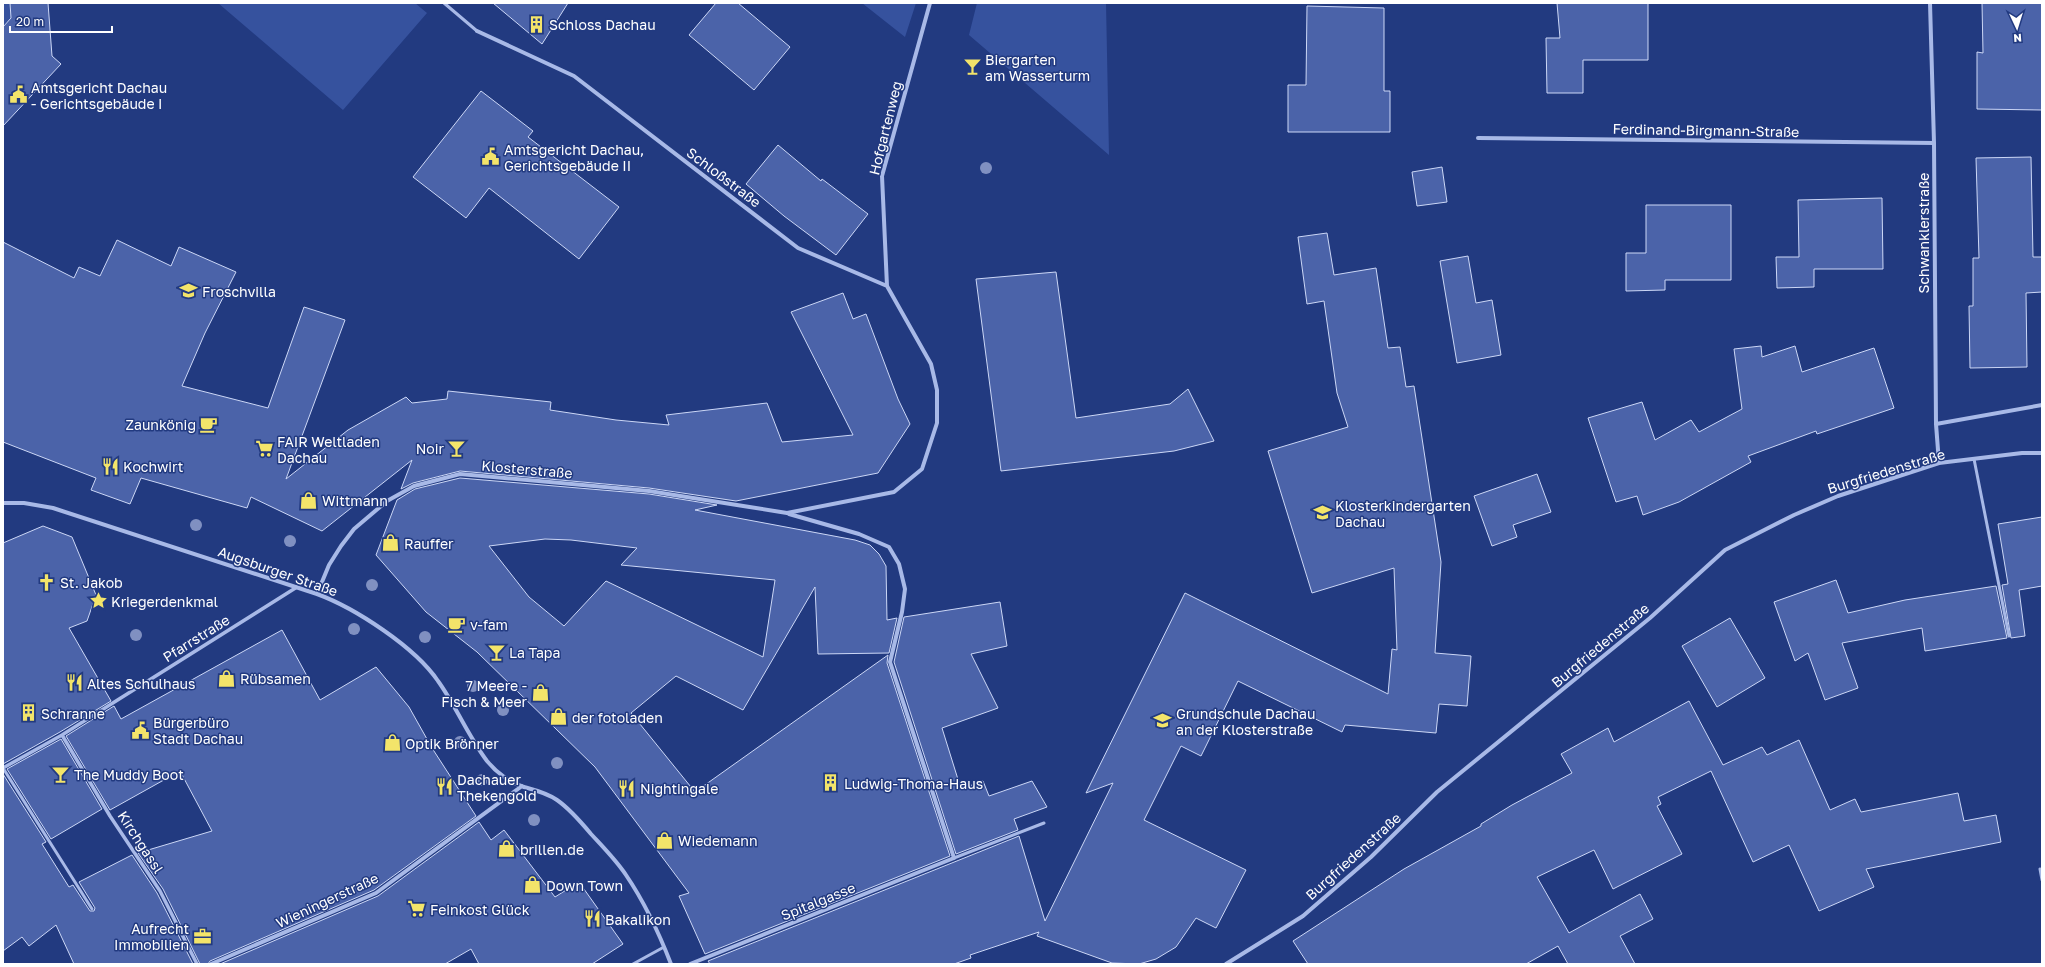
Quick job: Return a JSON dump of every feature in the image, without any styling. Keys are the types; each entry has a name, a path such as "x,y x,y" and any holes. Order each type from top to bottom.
{"street":[{"name":"Hofgartenweg","path":"887,286 882,176 930,3"},
{"name":"Schwanklerstraße","path":"1930,3 1934,143 1936,424 1939,464"},
{"name":"Schloßstraße","path":"477,30 574,76 798,248 887,286"},
{"name":"Ferdinand-Birgmann-Straße","path":"1478,138 1934,143"},
{"name":"Klosterstraße","path":"787,513 894,492 922,469 937,422 937,390 931,364 887,286"},
{"path":"1936,424 2042,405"},
{"name":"Burgfriedenstraße","path":"1226,964 1303,916 1371,857 1437,792 1650,618 1725,550 1838,496 1939,464 2022,453 2042,453"},
{"name":"Klosterstraße","path":"317,594 329,565 341,546 354,529 376,510 387,501 414,486 460,474 649,491 787,513 859,534 889,547 899,564 905,589 902,612 890,662 954,858"},
{"name":"Augsburger Straße","path":"3,503 24,503 53,508 298,587 338,602 358,613 424,663 438,681 487,761 502,776 522,786 540,791 557,800 576,817 603,846 626,874 642,901 671,964"},
{"name":"Pfarrstraße","path":"3,768 62,735 298,587"},
{"name":"Kirchgassl","path":"62,735 110,816 160,891 197,964"},
{"name":"Wieningerstraße","path":"211,964 376,893 522,786"},
{"name":"Spitalgasse","path":"690,964 954,858"}],"lane":[{"path":"444,3 477,30"},
{"path":"1974,459 2009,636"},
{"path":"3,768 92,909"},
{"name":"Spitalgasse","path":"954,858 1044,823"},
{"path":"2040,869 2042,880"},
{"path":"634,964 664,947"}],"shaded area":[{"path":"3,3 10,3 11,18 3,26"},
{"path":"218,3 415,3 427,13 343,110"},
{"path":"862,3 916,3 905,37"},
{"path":"977,3 1106,3 1109,155 969,35"}],"building":[{"name":"Amtsgericht Dachau - Gerichtsgebäude I","path":"10,3 48,3 52,56 61,64 3,126 3,27 11,18"},
{"name":"Schloss Dachau","path":"493,3 568,3 542,44"},
{"path":"716,3 738,3 790,47 754,90 689,35"},
{"path":"1557,3 1648,3 1648,60 1583,60 1583,93 1547,93 1546,38 1560,38"},
{"path":"1982,3 2042,3 2042,110 1977,109 1977,52 1983,53"},
{"path":"1307,6 1384,8 1384,91 1390,91 1390,132 1288,132 1288,85 1306,85"},
{"name":"Amtsgericht Dachau, Gerichtsgebäude II","path":"481,91 533,131 528,137 619,207 579,259 489,188 466,218 413,177"},
{"path":"778,145 821,181 822,179 868,214 836,255 784,216 746,184"},
{"path":"2031,157 2033,257 2042,257 2042,292 2026,293 2027,367 1970,368 1969,306 1973,306 1973,258 1979,258 1976,158"},
{"path":"1442,167 1447,202 1417,206 1412,172"},
{"path":"1882,198 1883,269 1814,269 1814,287 1777,288 1776,257 1799,257 1798,200"},
{"path":"1646,205 1731,205 1731,280 1665,280 1665,290 1626,291 1626,253 1646,253"},
{"path":"1327,233 1334,275 1376,268 1388,348 1400,347 1406,387 1414,386 1441,562 1435,653 1471,656 1467,706 1439,704 1436,733 1345,725 1342,732 1238,681 1201,756 1181,746 1144,820 1246,870 1216,928 1196,918 1176,947 1156,959 1139,964 1112,963 1037,936 1039,932 970,955 971,958 954,964 710,964 708,961 1019,836 1045,921 1113,783 1086,793 1185,593 1388,694 1392,649 1397,650 1394,568 1312,593 1268,451 1348,427 1337,393 1324,301 1307,304 1298,237"},
{"path":"117,240 171,266 179,247 236,272 205,333 182,386 268,408 304,307 345,320 286,479 348,430 406,397 412,403 447,399 448,391 551,402 550,410 616,420 669,425 666,415 767,403 782,442 853,435 791,312 843,293 853,319 866,314 898,399 910,424 878,473 736,501 649,488 460,471 413,483 401,489 412,460 322,531 251,497 247,508 141,478 130,504 91,490 96,478 3,442 3,242 74,278 79,267 100,276"},
{"path":"1468,256 1476,303 1492,300 1501,355 1457,363 1440,261"},
{"path":"1056,272 1076,418 1170,404 1188,389 1214,441 1174,451 1001,471 976,279"},
{"path":"1761,346 1762,357 1795,346 1802,372 1874,348 1894,408 1817,434 1816,431 1748,456 1751,462 1679,502 1643,515 1637,496 1616,502 1588,418 1642,402 1655,440 1691,420 1699,432 1742,409 1734,349"},
{"path":"1537,474 1551,512 1513,525 1517,537 1492,546 1474,496"},
{"path":"460,478 649,494 717,505 695,510 855,540 870,545 879,554 886,566 887,620 897,618 889,653 818,654 815,587 743,710 676,676 631,713 695,792 888,655 887,663 950,856 705,954 679,896 689,893 595,767 477,652 426,612 376,555 397,500 415,489","holes":["545,539 571,540 637,548 621,565 775,580 763,657 606,581 564,626 529,597 489,546"]},
{"path":"2042,517 2042,586 2019,590 2025,636 2011,638 2002,585 2008,584 1998,524"},
{"path":"43,526 72,537 96,595 87,621 69,628 111,701 3,764 3,543"},
{"path":"1836,580 1848,613 1905,600 1996,586 2007,638 1925,651 1922,628 1842,643 1858,688 1825,700 1808,653 1795,661 1774,602"},
{"path":"1000,602 1007,646 971,654 998,708 942,728 961,789 983,781 989,796 1032,781 1047,807 1014,819 1018,830 956,854 894,662 904,617"},
{"path":"1730,618 1765,678 1717,707 1682,646"},
{"path":"282,630 320,700 376,667 409,707 432,748 476,816 374,890 210,961 208,964 200,964 163,889 138,853 212,831 180,771 110,810 66,736 114,706 121,719"},
{"path":"1689,701 1723,765 1762,747 1767,755 1799,740 1830,810 1855,799 1861,812 1958,793 1964,821 1996,815 2001,842 1866,869 1874,887 1819,911 1789,845 1753,862 1711,771 1658,797 1661,804 1657,806 1682,854 1613,889 1594,850 1537,877 1569,933 1640,894 1653,919 1620,936 1635,964 1568,964 1558,946 1526,964 1308,964 1293,941 1404,869 1481,826 1481,824 1512,805 1572,773 1561,754 1608,728 1614,742"},
{"path":"61,739 102,809 51,839 7,769"},
{"path":"3,774 46,842 42,844 69,887 73,885 90,911 94,911 95,908 79,882 132,855 157,893 193,964 74,964 56,925 29,946 22,937 3,951"},
{"path":"479,822 491,840 504,830 555,897 579,882 623,944 592,964 479,964 471,949 445,964 220,964 378,896"}],"place":[{"name":"Schloss Dachau","path":"536,24"},
{"name":"Biergarten am Wasserturm","path":"972,67"},
{"name":"Amtsgericht Dachau - Gerichtsgebäude I","path":"18,95"},
{"name":"Amtsgericht Dachau, Gerichtsgebäude II","path":"491,157"},
{"name":"Froschvilla","path":"189,291"},
{"name":"Zaunkönig","path":"209,424"},
{"name":"Noir","path":"457,448"},
{"name":"FAIR Weltladen Dachau","path":"264,449"},
{"name":"Kochwirt","path":"110,466"},
{"name":"Wittmann","path":"309,500"},
{"name":"Klosterkindergarten Dachau","path":"1322,513"},
{"name":"Rauffer","path":"391,543"},
{"name":"St. Jakob","path":"47,582"},
{"name":"Kriegerdenkmal","path":"98,601"},
{"name":"v-fam","path":"457,624"},
{"name":"La Tapa","path":"496,652"},
{"name":"Rübsamen","path":"227,678"},
{"name":"Altes Schulhaus","path":"74,683"},
{"name":"7 Meere - Fisch & Meer","path":"540,693"},
{"name":"Schranne","path":"28,713"},
{"name":"der fotoladen","path":"559,717"},
{"name":"Grundschule Dachau an der Klosterstraße","path":"1163,721"},
{"name":"Bürgerbüro Stadt Dachau","path":"140,730"},
{"name":"Optik Brönner","path":"392,743"},
{"name":"The Muddy Boot","path":"61,774"},
{"name":"Ludwig-Thoma-Haus","path":"831,783"},
{"name":"Dachauer Thekengold","path":"444,787"},
{"name":"Nightingale","path":"627,788"},
{"name":"Wiedemann","path":"665,840"},
{"name":"brillen.de","path":"507,849"},
{"name":"Down Town","path":"533,885"},
{"name":"Feinkost Glück","path":"417,909"},
{"name":"Bakalikon","path":"592,919"},
{"name":"Aufrecht Immobilien","path":"202,936"}]}
